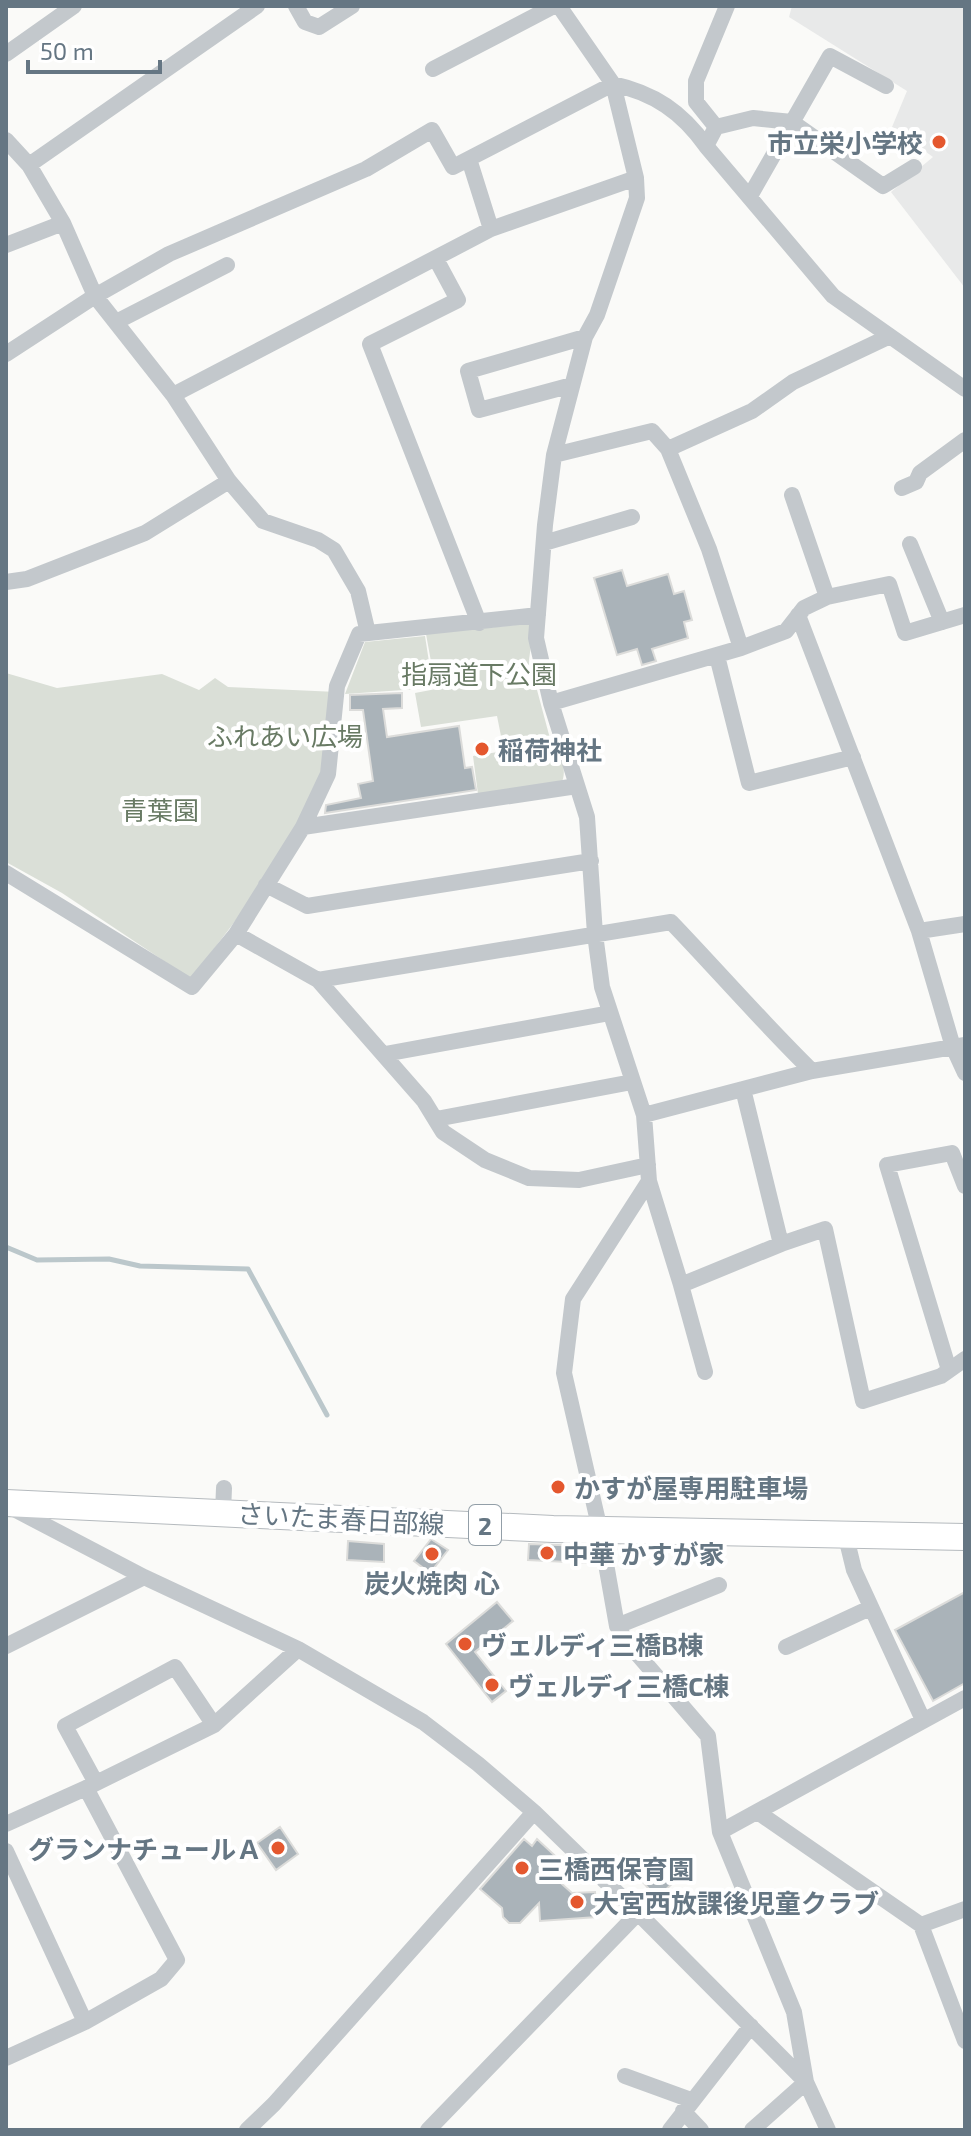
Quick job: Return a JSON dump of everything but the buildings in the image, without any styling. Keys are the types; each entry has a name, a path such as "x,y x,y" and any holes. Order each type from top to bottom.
{"main road":[{"name":"さいたま春日部線","path":"6,1504 223,1500 600,1530 965,1537"}],"street":[{"path":"6,54 74,6"},
{"path":"29,165 257,6"},
{"path":"296,6 305,22 319,27 352,6"},
{"path":"433,69 556,6 613,84 636,178 637,198 597,315 585,337 554,455 536,638 551,703 587,817 602,987 644,1115 648,1173 705,1372"},
{"path":"716,127 696,102 696,81 727,6"},
{"path":"750,196 830,56 886,86"},
{"path":"6,354 95,296 169,254 366,169 432,130 453,167 613,84 632,88 664,102 690,124 833,296 965,389"},
{"path":"706,146 716,127 753,118 792,122 883,186 914,167"},
{"path":"6,140 29,165 63,223 95,296 173,395 229,481 263,521 318,540 334,550 358,591 368,633"},
{"path":"469,159 491,229"},
{"path":"173,395 491,229 636,178"},
{"path":"6,245 63,223"},
{"path":"436,259 458,300 370,344 479,623"},
{"path":"116,322 227,265"},
{"path":"572,385 479,410 468,371 585,337"},
{"path":"668,449 752,411 793,382 888,337"},
{"path":"554,455 652,431 668,449 709,549 741,648"},
{"path":"902,488 916,482 920,473 965,440"},
{"path":"6,582 27,579 145,533 229,481"},
{"path":"792,495 827,597"},
{"path":"544,543 632,517"},
{"path":"910,544 942,622"},
{"path":"551,703 717,656 786,631 804,608 827,597 889,584 905,633 965,615"},
{"path":"6,873 192,987 236,934 303,827 328,774 337,686 359,634 538,615"},
{"path":"798,615 919,931 959,1046 965,1073"},
{"path":"717,656 749,783 853,757"},
{"path":"303,827 577,786"},
{"path":"266,885 307,906 591,861"},
{"path":"318,980 671,922 760,1021 812,1071"},
{"path":"919,931 965,924"},
{"path":"236,934 318,980 385,1054 443,1132 485,1160 529,1178 579,1180 648,1173"},
{"path":"385,1054 610,1013"},
{"path":"644,1115 812,1071 959,1046"},
{"path":"436,1119 632,1082"},
{"path":"743,1089 781,1244"},
{"path":"949,1370 887,1165 952,1153 965,1186"},
{"path":"648,1173 573,1299 564,1373 600,1530 617,1626 627,1642 708,1736 720,1832 794,2012 806,2082 828,2130"},
{"path":"681,1285 825,1229 863,1401 941,1376 965,1359"},
{"path":"6,1504 144,1577 298,1649 423,1722 534,1812 806,2082"},
{"path":"845,1533 854,1570 923,1720"},
{"path":"6,1646 144,1577"},
{"path":"617,1626 719,1585"},
{"path":"786,1647 870,1608"},
{"path":"6,1824 214,1725 298,1649"},
{"path":"6,2058 85,2022 161,1979 177,1960 91,1786 65,1726 175,1667 214,1725"},
{"path":"720,1832 965,1698"},
{"path":"247,2130 274,2104 534,1812"},
{"path":"759,1813 921,1925 965,2041"},
{"path":"6,1851 85,2022"},
{"path":"921,1925 965,1909"},
{"path":"428,2130 638,1913"},
{"path":"670,2130 751,2026"},
{"path":"625,2076 687,2106 701,2130"},
{"path":"752,2130 806,2082"}],"shaded area":[{"name":"市立栄小学校","path":"792,6 965,6 965,288 891,192 933,157 892,127 907,91 789,17"}],"green space":[{"name":"指扇道下公園","path":"534,623 529,660 552,746 562,763 562,782 478,794 473,756 504,751 497,716 421,727 415,693 436,689 426,634"},
{"path":"425,636 433,688 345,694 365,642"},
{"name":"青葉園","path":"6,673 57,688 162,674 199,690 215,678 228,687 337,692 325,761 299,825 265,880 191,979 62,893 6,862"}],"waterway":[{"path":"6,1247 37,1260 109,1259 140,1266 248,1269 327,1415"}],"place":[{"name":"市立栄小学校","path":"939,142"},
{"name":"稲荷神社","path":"482,749"},
{"name":"かすが屋専用駐車場","path":"558,1487"},
{"name":"中華 かすが家","path":"547,1553"},
{"name":"炭火焼肉 心","path":"432,1554"},
{"name":"ヴェルディ三橋B棟","path":"465,1644"},
{"name":"ヴェルディ三橋C棟","path":"492,1685"},
{"name":"グランナチュールＡ","path":"278,1848"},
{"name":"三橋西保育園","path":"522,1868"},
{"name":"大宮西放課後児童クラブ","path":"577,1902"}],"park label":[{"name":"ふれあい広場","path":"285,735"}]}
